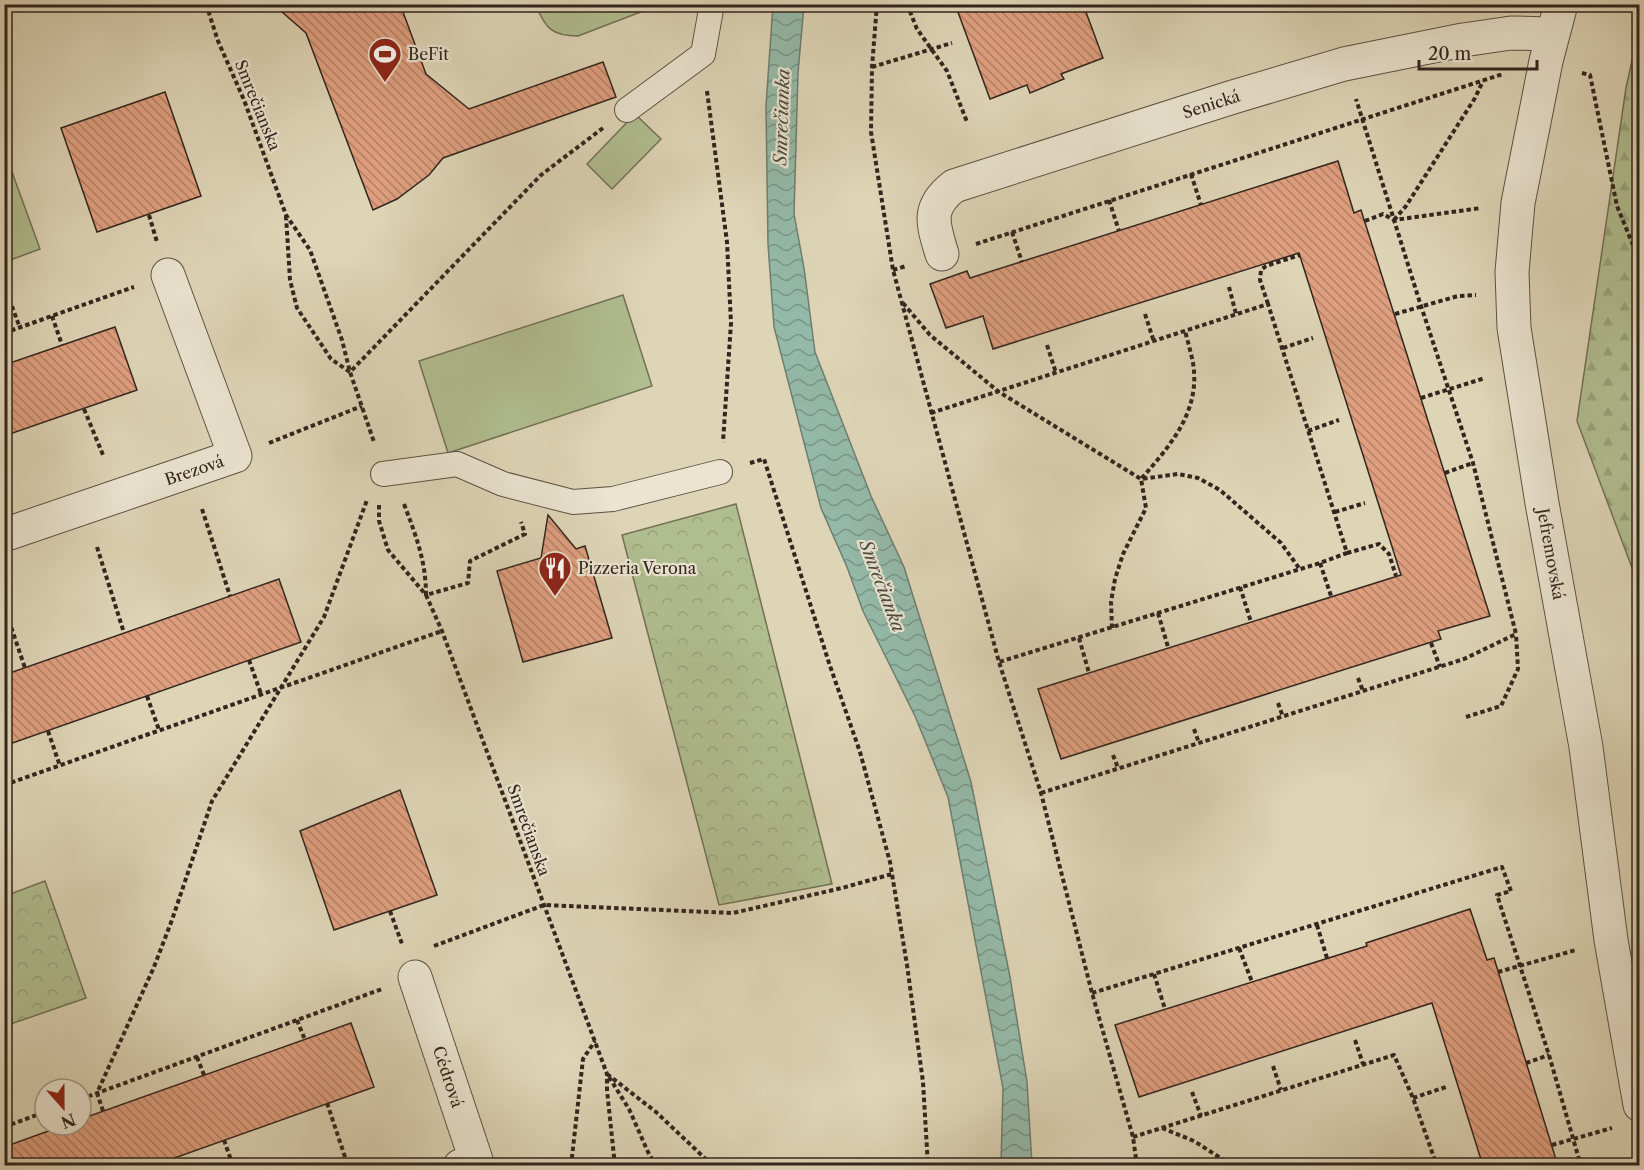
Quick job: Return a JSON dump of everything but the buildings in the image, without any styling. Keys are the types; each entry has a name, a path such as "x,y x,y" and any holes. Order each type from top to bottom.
{"street":[{"name":"Senická","path":"942,254 934,228 933,213 940,196 954,186 1344,64 1463,40 1512,33 1553,33"},
{"name":"Jefremovská","path":"1553,33 1518,203 1512,272 1514,328 1542,503 1586,747 1631,1116"},
{"name":"Brezová","path":"4,535 235,456 168,275"},
{"name":"Cédrová","path":"422,962 476,1160 459,1166"}],"lane":[{"path":"627,110 703,54 712,4"},
{"path":"382,481 458,464 510,486 573,502 613,499 720,472"}],"path":[{"name":"Smrečianska","path":"206,4 218,41 244,100 286,215 310,250 342,340 350,372 363,406 382,481 379,521 388,550 426,595 607,1074 629,1109 656,1166"},
{"path":"877,4 872,67 871,132 892,270 999,662 1041,793 1092,993 1133,1137 1137,1166"},
{"path":"907,4 916,29 947,70 967,122"},
{"path":"1553,33 1590,75 1617,206 1640,262"},
{"path":"872,67 952,43"},
{"path":"703,54 727,242 731,323 720,472 764,459 860,752 892,874 907,965 923,1082 928,1166"},
{"path":"1344,64 1473,462 1516,634 1518,669 1501,706 1466,717"},
{"path":"892,270 1484,80 1475,98 1394,220"},
{"path":"350,372 540,175 627,110"},
{"path":"1191,174 1202,205"},
{"path":"1109,200 1119,231"},
{"path":"1365,221 1383,214 1394,220 1518,203"},
{"name":"Smrečianska","path":"286,215 290,280 297,308 331,359 350,372"},
{"path":"1012,232 1022,262"},
{"path":"1300,255 1273,263 1261,270 1260,280 1347,553"},
{"path":"4,333 168,275"},
{"path":"4,285 20,328"},
{"path":"1229,287 1236,314"},
{"path":"1395,314 1458,296 1513,293"},
{"path":"900,300 930,335 999,392 1141,479 1178,474 1198,478 1220,490 1281,543 1299,568"},
{"path":"931,413 1268,304"},
{"path":"1145,314 1154,342"},
{"path":"52,316 62,345"},
{"path":"1112,628 1111,602 1115,579 1123,555 1146,508 1141,479 1178,433 1194,389 1193,365 1185,331"},
{"path":"1283,348 1313,338"},
{"path":"1047,345 1056,373"},
{"path":"1421,398 1486,378 1522,375"},
{"path":"235,456 363,406"},
{"path":"84,408 103,455"},
{"path":"1308,431 1339,420"},
{"path":"1445,473 1473,462"},
{"name":"Smrečianska","path":"382,481 400,493 423,556 426,595"},
{"path":"103,1111 97,1093 154,967 212,801 324,617 366,501 382,481"},
{"path":"426,595 468,583 470,561 525,534 510,486"},
{"path":"1335,512 1365,503"},
{"path":"201,509 230,596"},
{"path":"999,662 1379,544 1389,554 1396,576"},
{"path":"97,547 124,633"},
{"path":"1320,563 1331,596"},
{"path":"1240,587 1251,622"},
{"path":"4,606 25,668"},
{"path":"1158,613 1168,647"},
{"path":"4,785 441,631"},
{"path":"1041,793 1464,659 1516,634"},
{"path":"1079,638 1089,673"},
{"path":"1431,643 1440,667"},
{"path":"249,660 261,694"},
{"path":"1358,678 1363,691"},
{"path":"147,696 159,730"},
{"path":"1278,703 1283,717"},
{"path":"1194,729 1200,743"},
{"path":"48,731 60,765"},
{"path":"1113,755 1118,768"},
{"path":"1092,993 1502,867 1511,891 1497,895 1549,1055 1581,1166"},
{"path":"93,1094 297,1020 544,905 733,913 892,874"},
{"path":"1317,925 1327,958"},
{"path":"1498,972 1611,940"},
{"path":"1239,948 1252,982"},
{"path":"1154,974 1165,1009"},
{"path":"297,1020 305,1040"},
{"path":"1354,1040 1363,1064"},
{"path":"571,1166 583,1059 595,1041"},
{"path":"1133,1137 1394,1055 1413,1098 1437,1166"},
{"path":"1526,1063 1549,1055"},
{"path":"197,1056 204,1076"},
{"path":"1273,1066 1281,1090"},
{"name":"Smrečianska","path":"607,1074 615,1166"},
{"path":"607,1074 656,1112 713,1166"},
{"path":"1413,1098 1446,1087"},
{"path":"1192,1092 1200,1116"},
{"path":"327,1103 348,1166"},
{"path":"4,1127 33,1116"},
{"path":"1552,1145 1631,1116"},
{"path":"1162,1128 1194,1141 1233,1166"},
{"path":"224,1140 233,1166"}],"green space":[{"path":"536,5 659,5 578,36 569,36 556,32 546,25"},
{"path":"1639,29 1639,597 1637,581 1577,421 1626,88"},
{"path":"635,114 661,139 612,189 587,164"},
{"path":"4,150 40,249 5,262 4,262"},
{"path":"623,295 652,386 448,453 419,361"},
{"path":"736,504 832,884 719,905 622,535"},
{"path":"45,881 86,998 5,1026 5,896"}],"water":[{"name":"Smrečianka","path":"773,5 804,5 798,73 794,214 815,352 871,496 904,567 971,782 1010,977 1027,1082 1032,1165 1001,1165 1003,1088 948,797 915,716 863,611 821,508 774,327 768,244 766,106"}],"place":[{"name":"BeFit","path":"385,83"},
{"name":"Pizzeria Verona","path":"555,597"}]}
